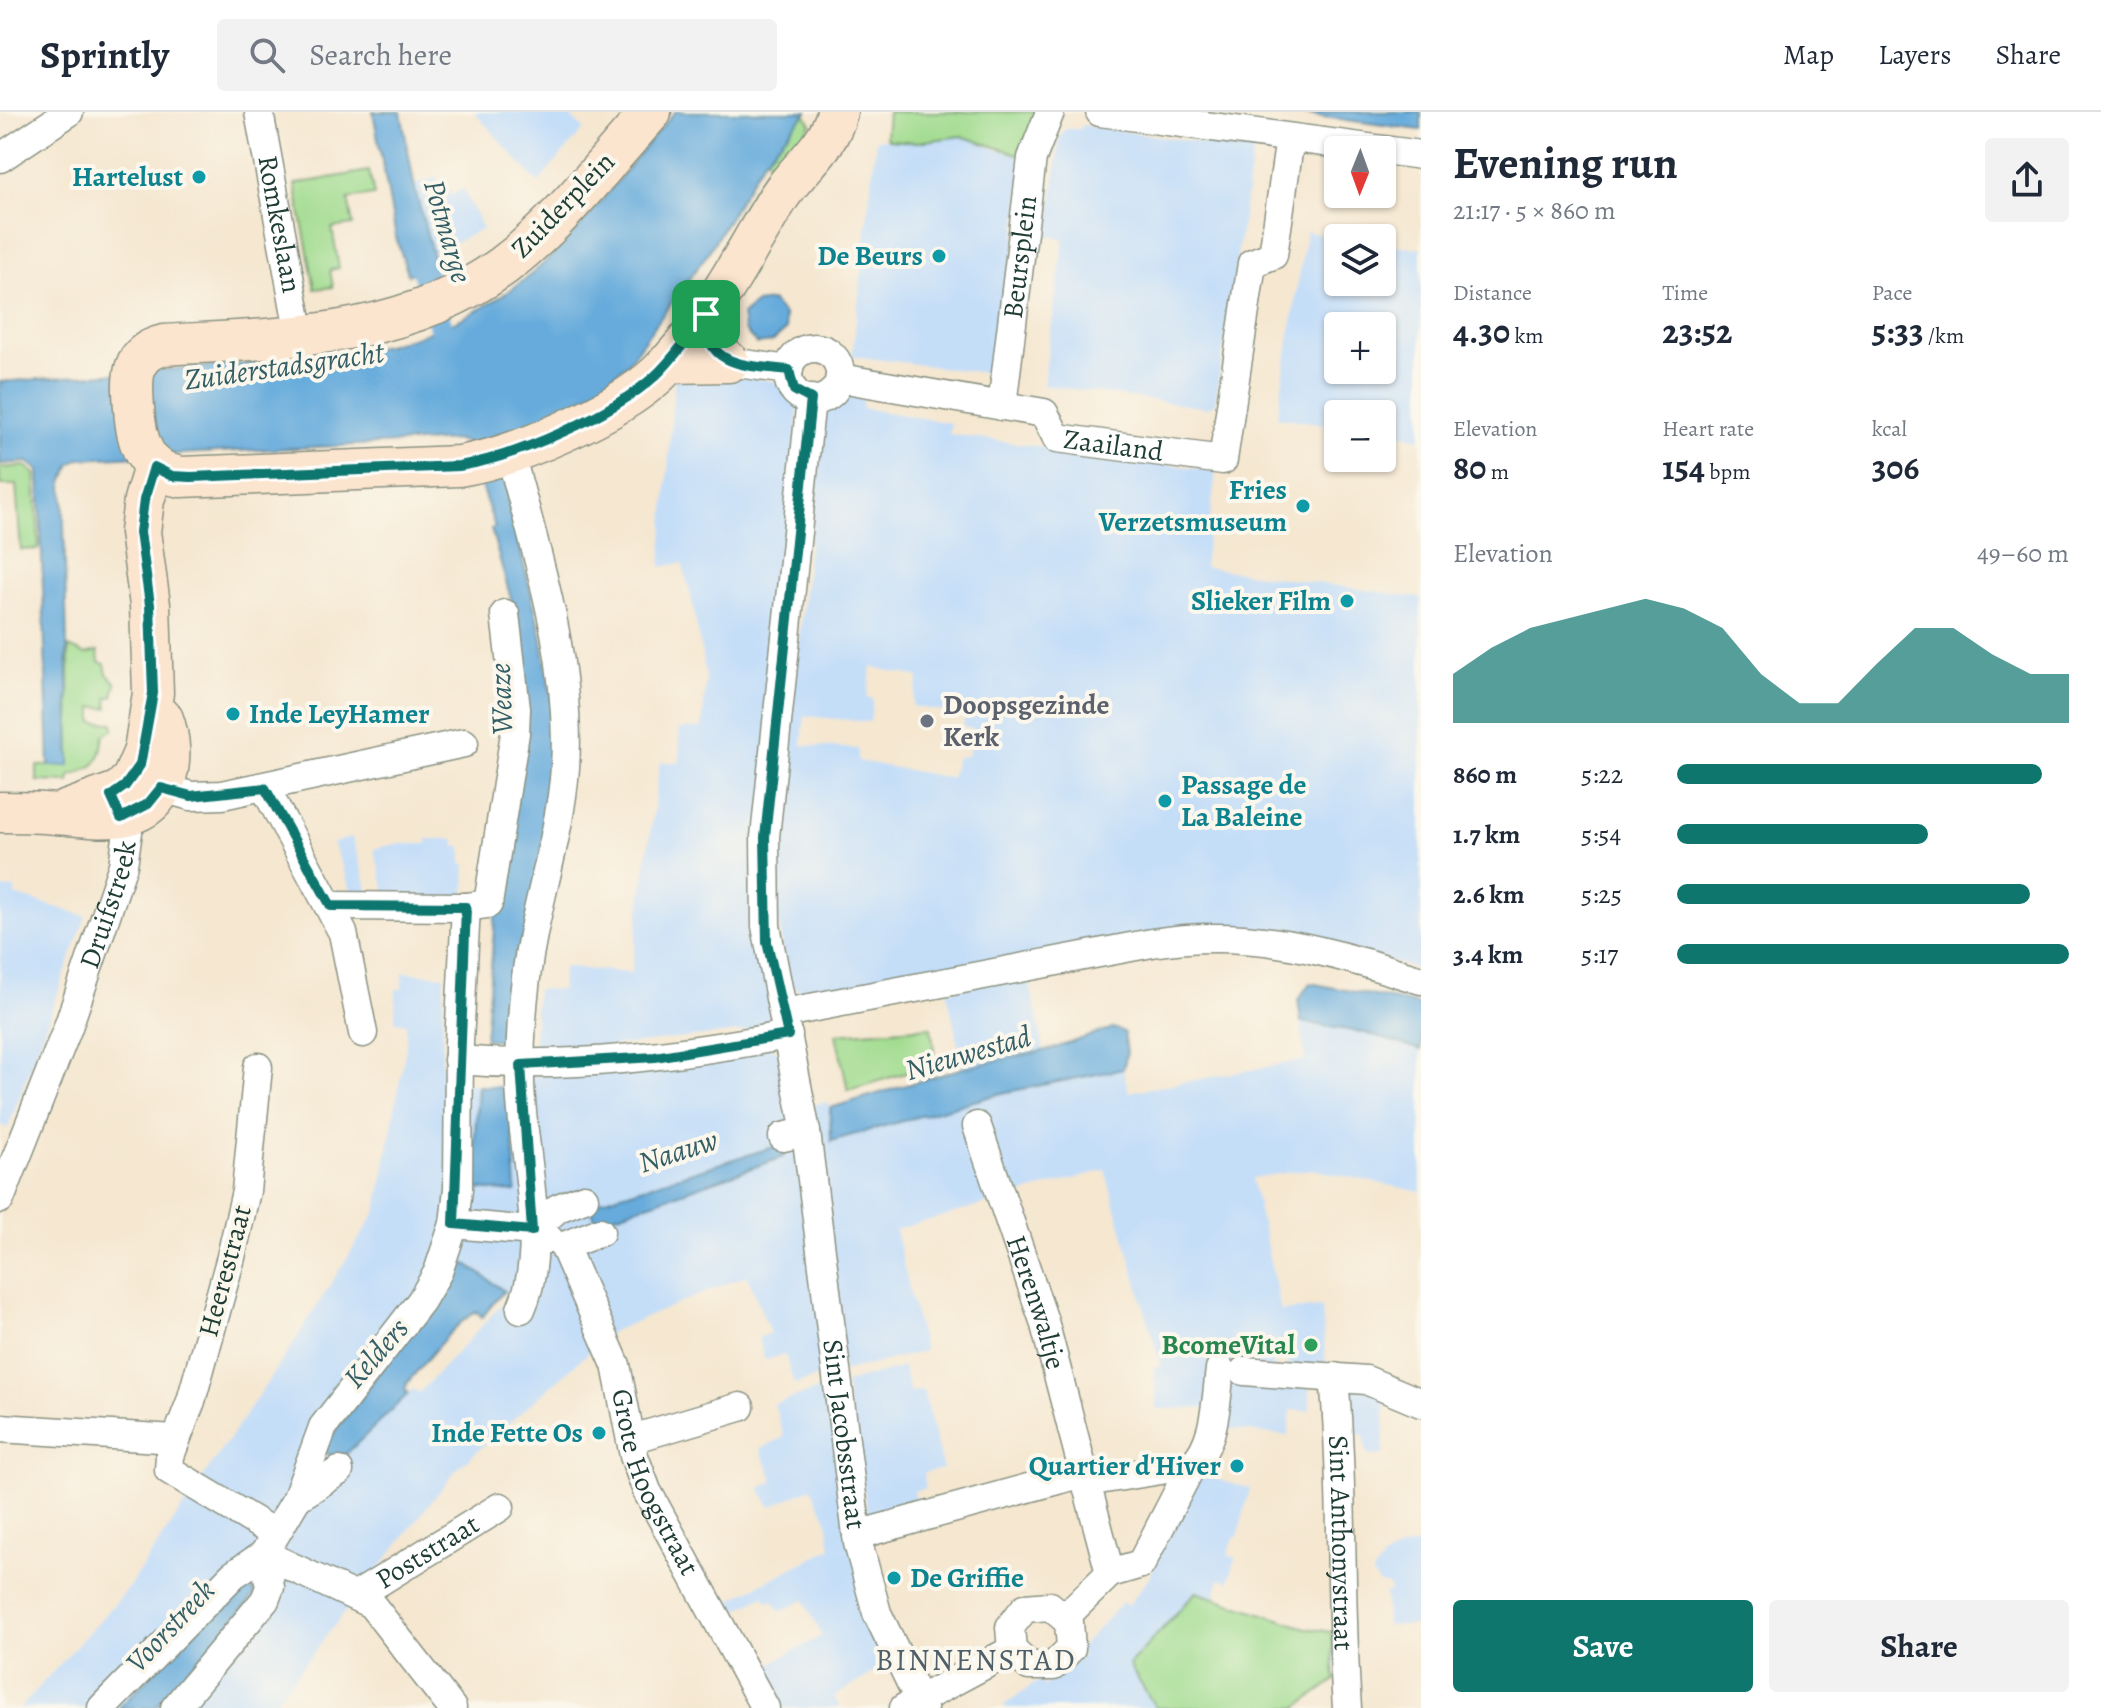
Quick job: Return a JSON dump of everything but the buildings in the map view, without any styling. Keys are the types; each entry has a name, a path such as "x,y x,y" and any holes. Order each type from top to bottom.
{"main road":[{"name":"Zuiderplein","path":"173,472 143,453 135,432 132,375 138,359 147,351 164,345 300,336 366,327 434,305 503,266 534,239 651,112"},
{"path":"0,812 57,814 131,795 144,751 153,693 149,593 166,508 175,492 173,472 499,462 622,399 668,363 706,314 792,177 819,151 837,112"},
{"path":"706,314 706,334 716,352 729,362"},
{"path":"668,363 729,362"}],"street":[{"path":"10,151 69,112"},
{"name":"Romkeslaan","path":"259,112 300,336"},
{"name":"Beursplein","path":"1002,406 1032,158 1050,112"},
{"path":"1100,112 1421,155"},
{"name":"Zaailand","path":"840,378 1044,413 1057,438 1223,460 1252,263 1273,255 1290,138"},
{"path":"817,349 835,359 840,378 827,397 811,399 794,390 789,370 799,353 817,349"},
{"path":"729,362 789,370"},
{"name":"Sint Jacobsstraat","path":"811,399 765,837 767,942 786,1024 857,1535 877,1613 915,1705"},
{"path":"499,462 554,629 566,709 562,802 529,962 521,1065 532,1231 528,1293 521,1309"},
{"path":"331,906 466,907 488,904 515,733 505,614"},
{"path":"131,795 191,796 265,788 464,743"},
{"path":"265,788 331,906 352,965 363,1033"},
{"name":"Druifstreek","path":"0,1199 73,1013 123,865 131,795"},
{"path":"102,1708 233,1575 269,1544 297,1498 323,1427 421,1301 438,1272 454,1224 466,907"},
{"path":"458,1060 521,1065 655,1057 786,1024 1177,939 1244,936 1310,947 1421,980"},
{"name":"Heerestraat","path":"258,1067 246,1191 231,1257 191,1401 175,1439 169,1470 269,1544"},
{"name":"Herenwaltje","path":"977,1126 1044,1321 1084,1477 1105,1578"},
{"path":"532,1231 558,1208 584,1198"},
{"path":"454,1224 532,1231 564,1246 600,1232"},
{"name":"Grote Hoogstraat","path":"564,1246 616,1365 634,1456 662,1525 765,1708"},
{"path":"1065,1617 1105,1578 1141,1564 1198,1459 1232,1370 1366,1380 1421,1403"},
{"name":"Sint Anthonystraat","path":"1334,1377 1340,1444 1342,1633 1347,1708"},
{"path":"632,1439 740,1407"},
{"path":"0,1428 175,1439"},
{"path":"857,1535 1084,1477 1198,1459"},
{"path":"297,1498 339,1471"},
{"name":"Poststraat","path":"356,1596 500,1507"},
{"path":"269,1544 371,1604 452,1708"},
{"path":"175,1708 265,1600 270,1587 269,1544"},
{"path":"1050,1606 1065,1617 1072,1635 1071,1648 1053,1666 1029,1666 1012,1650 1010,1627 1025,1608 1050,1606"},
{"path":"915,1705 1012,1650"}],"shaded area":[{"path":"474,112 565,112 584,129 538,183"},
{"path":"1082,125 1253,150 1215,403 1208,408 1043,385 1064,239 1048,236 1060,136 1066,129 1081,129"},
{"name":"De Beurs","path":"950,136 967,137 994,149 1024,156 1001,375 852,356 876,139 932,140"},
{"path":"437,177 452,195 463,189 483,229 432,253 415,185"},
{"path":"1306,232 1324,235 1324,296 1396,296 1396,245 1421,249 1421,438 1396,434 1396,400 1324,400 1324,424 1277,417"},
{"path":"675,370 773,381 785,389 798,408 790,512 773,1022 767,1029 539,1054 534,1047 536,989 561,990 563,967 631,973 660,762 680,762 679,729 702,728 706,677 691,596 682,563 661,567"},
{"path":"849,392 864,393 862,408 951,423 949,434 1216,471 1204,567 1421,598 1421,970 1306,936 811,997 792,986 787,981 773,880 824,408","holes":["872,667 919,677 912,706 964,715 963,727 973,729 968,755 956,758 951,778 858,761 858,749 802,745 805,716 870,722 873,699 867,697"]},
{"path":"352,837 369,893 354,898 333,843"},
{"path":"427,839 455,839 455,846 462,847 462,864 466,864 465,899 387,898 374,849 395,844 427,844"},
{"path":"0,888 16,889 14,895 86,916 8,1128 0,1125"},
{"path":"403,972 444,976 442,1067 452,1083 511,1086 530,1077 766,1046 781,1053 829,1374 794,1384 785,1355 765,1360 758,1338 770,1333 747,1275 613,1331 456,1470 270,1708 20,1708 126,1591 290,1349 377,1210 406,1046 406,1023 395,1022 396,989 402,989","holes":["783,1144 785,1155 775,1160 604,1219 596,1220 589,1205","467,1264 508,1296 419,1393 413,1389 368,1429 408,1334 460,1265"]},
{"path":"1028,975 1044,1050 963,1068 947,991"},
{"path":"1301,1022 1365,1033 1421,1050 1421,1192 1311,1169 1252,1178 1281,1311 1322,1307 1326,1369 1288,1367 1288,1341 1274,1341 1274,1367 1310,1380 1310,1411 1291,1410 1288,1436 1223,1428 1203,1408 1157,1409 1154,1367 1161,1366 1105,1170 895,1230 924,1351 843,1372 809,1105 829,1102 832,1141 1002,1093 1123,1069 1129,1092 1305,1060"},
{"path":"903,1367 910,1392 923,1390 943,1469 923,1473 926,1488 914,1491 919,1513 870,1525 845,1383"},
{"path":"831,1386 891,1662 834,1697 840,1708 773,1708 753,1673 822,1636 804,1600 780,1612 773,1600 768,1602 764,1596 723,1619 717,1607 831,1548 827,1519 811,1488 770,1507 760,1488 774,1481 760,1449 784,1437 774,1404"},
{"path":"1362,1387 1385,1399 1383,1455 1370,1456 1366,1452 1364,1434 1345,1435 1341,1393"},
{"path":"1198,1475 1250,1488 1238,1537 1234,1537 1228,1555 1236,1558 1229,1581 1220,1579 1215,1597 1306,1627 1336,1632 1336,1680 1297,1708 1006,1708 1004,1705 1040,1680 1044,1686 1083,1655 1078,1650 1123,1602 1128,1606 1149,1577"},
{"path":"1421,1543 1421,1667 1418,1625 1386,1625 1385,1592 1390,1592 1389,1586 1378,1583 1372,1575 1383,1559 1399,1549"}],"green space":[{"path":"888,112 1039,112 1024,156 961,136 918,142 889,140 886,137"},
{"path":"805,114 811,124 747,225 739,224 735,218 770,162 765,158"},
{"path":"369,171 374,195 348,199 353,225 332,228 339,268 330,270 333,287 315,289 295,184"},
{"path":"26,466 35,474 39,549 21,550 16,485 0,485 0,468"},
{"path":"69,647 85,654 98,651 99,662 105,664 107,674 116,683 113,696 107,698 108,708 93,707 93,722 113,723 114,729 104,735 96,762 70,776 69,782 37,781 37,766 70,765"},
{"path":"931,1027 936,1064 848,1090 836,1034"},
{"path":"1196,1592 1306,1628 1332,1632 1335,1680 1296,1708 1156,1708 1129,1665"}],"water":[{"path":"373,112 401,112 415,189 435,264 408,275 396,237"},
{"name":"Zuiderstadsgracht","path":"675,112 807,112 763,161 708,253 627,364 593,392 534,423 508,501 541,633 553,710 549,799 512,1041 485,1039 495,917 525,742 516,616 491,529 495,527 466,443 458,440 80,459 71,464 63,482 70,766 49,766 39,471 28,462 0,464 0,382 333,355 376,348 458,320 497,299 555,253"},
{"path":"1286,112 1421,112 1421,130"},
{"path":"771,301 784,315 786,330 772,342 757,344 744,330 742,315 756,303"},
{"path":"1310,983 1421,1005 1421,1050 1365,1033 1301,1022 1298,1000"},
{"path":"1113,1028 1124,1032 1127,1053 1123,1069 1002,1093 831,1141 830,1108 963,1068 1052,1049"},
{"path":"478,1086 510,1088 516,1192 475,1189 472,1185"},
{"path":"783,1144 785,1156 604,1219 596,1220 589,1204"},
{"path":"467,1264 504,1291 482,1317 477,1312 450,1333 407,1383 405,1390 408,1394 339,1461 322,1449 460,1265"},
{"path":"243,1582 256,1594 155,1708 119,1708"}],"waterway":[{"name":"Potmarge","path":"414,239 450,357"}],"place":[{"name":"Hartelust","path":"199,177"},
{"name":"De Beurs","path":"939,256"},
{"name":"Fries Verzetsmuseum","path":"1303,506"},
{"name":"Slieker Film","path":"1347,601"},
{"name":"Inde LeyHamer","path":"233,714"},
{"name":"Doopsgezinde Kerk","path":"927,721"},
{"name":"Passage de La Baleine","path":"1165,801"},
{"name":"BcomeVital","path":"1311,1345"},
{"name":"Inde Fette Os","path":"599,1433"},
{"name":"Quartier d'Hiver","path":"1237,1466"},
{"name":"De Griffie","path":"894,1578"}],"district":[{"name":"BINNENSTAD","path":"976,1660"}],"route":[{"path":"706,314 706,334 716,352 729,362 789,370 794,390 811,399 765,837 767,942 788,1035 655,1057 547,1066 521,1065 532,1231 454,1224 458,1189 459,1043 466,907 331,906 320,893 265,788 191,796 161,788 148,804 121,818 111,796 132,779 140,765 153,693 149,593 140,543 144,500 153,481 154,467 172,476 191,477 459,466 500,457 548,438 648,382 668,363 706,314"}],"water label":[{"name":"Weaze","path":"501,699"},
{"name":"Nieuwestad","path":"968,1053"},
{"name":"Naauw","path":"678,1151"},
{"name":"Kelders","path":"376,1353"},
{"name":"Voorstreek","path":"170,1626"}]}
